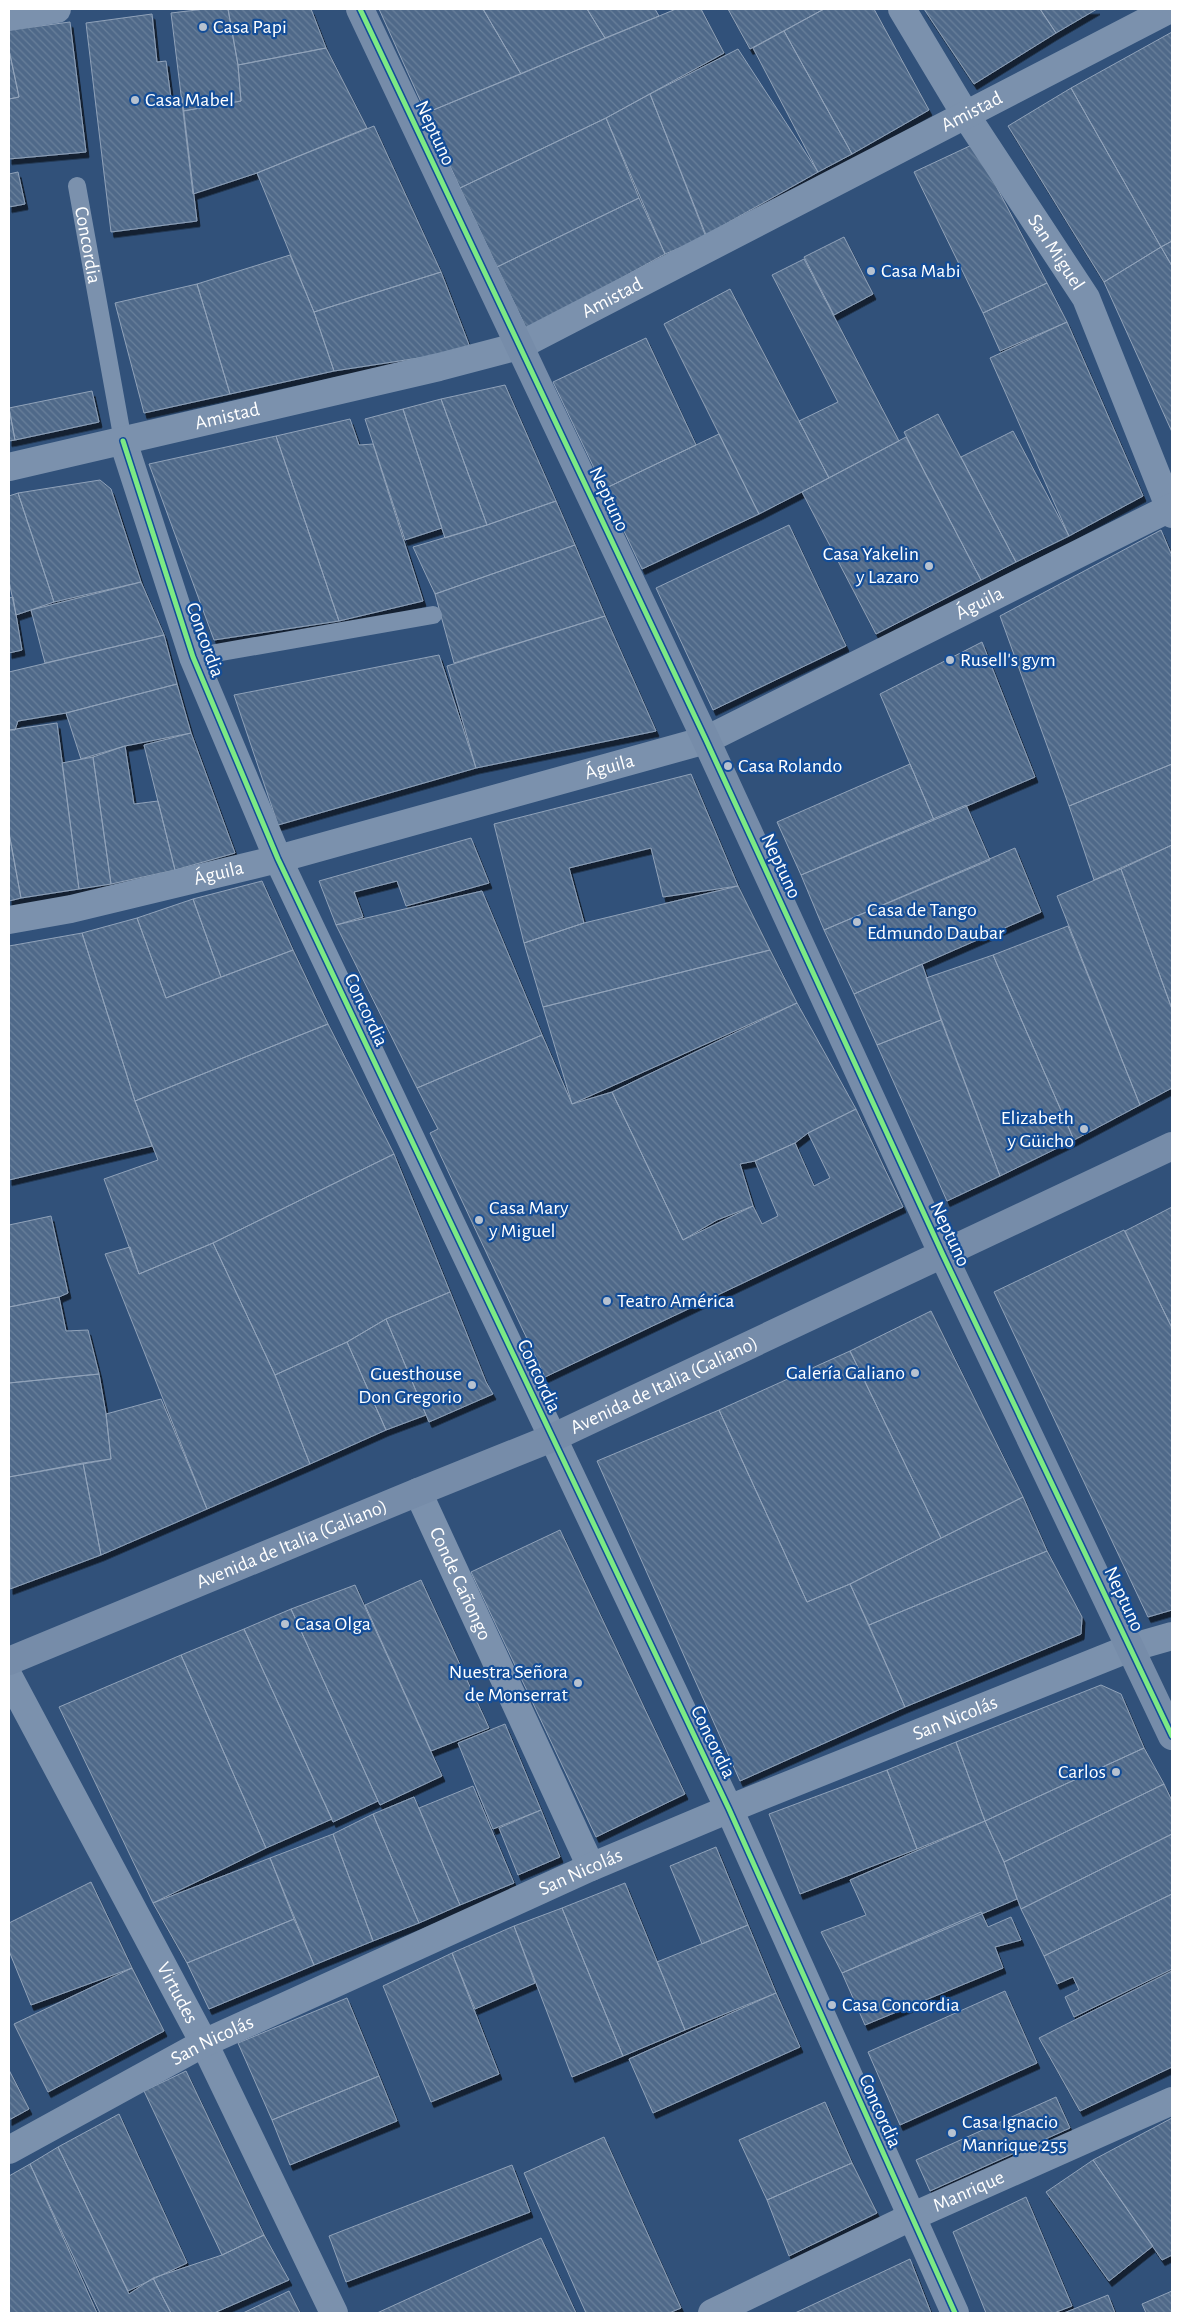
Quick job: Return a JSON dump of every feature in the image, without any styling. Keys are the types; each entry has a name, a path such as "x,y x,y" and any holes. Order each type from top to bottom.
{"street":[{"path":"9,17 57,9"},
{"name":"Neptuno","path":"360,9 706,740 943,1255 1172,1736"},
{"name":"San Miguel","path":"902,9 965,114 1086,298 1171,509"},
{"name":"Amistad","path":"9,467 439,367 519,346 1170,9"},
{"name":"Concordia","path":"123,441 193,657 278,859 729,1809 955,2313"},
{"name":"Águila","path":"9,920 71,909 278,859 706,740 1171,509"},
{"name":"Avenida de Italia (Galiano)","path":"9,1661 552,1438 1172,1146"},
{"name":"Conde Cañongo","path":"418,1492 591,1867"},
{"name":"San Nicolás","path":"9,2150 204,2043 591,1867 729,1809 1130,1648 1172,1636"},
{"name":"Virtudes","path":"9,1677 204,2043 334,2313"},
{"name":"Manrique","path":"712,2313 911,2217 1172,2101"}],"lane":[{"name":"Concordia","path":"76,186 123,441"},
{"path":"193,657 433,615"}],"building":[{"path":"205,9 228,9 238,65 241,101 183,111 171,13"},
{"path":"228,9 311,9 326,48 238,65"},
{"path":"379,9 483,9 521,74 426,113"},
{"path":"483,9 587,9 605,38 521,74"},
{"path":"587,9 655,9 659,16 605,38"},
{"path":"676,9 701,9 724,53 606,118 460,188 426,113"},
{"path":"728,9 824,9 750,49"},
{"path":"824,9 874,9 929,110 852,154 784,31"},
{"path":"924,9 1040,9 1056,33 974,84"},
{"path":"1040,9 1097,9 1056,33"},
{"path":"152,14 157,62 166,61 171,98 182,97 197,221 111,232 86,23"},
{"path":"70,22 86,152 9,159 9,99 19,97 9,50 9,30"},
{"path":"784,31 852,154 818,172 753,48"},
{"path":"1172,32 1172,241 1161,247 1071,88"},
{"path":"326,48 367,128 257,173 193,194 183,111 241,101 238,65"},
{"path":"738,49 818,172 706,235 650,94"},
{"path":"9,50 19,97 9,99"},
{"path":"1071,88 1161,247 1104,282 1008,126"},
{"path":"650,94 706,237 665,254 606,118"},
{"path":"606,118 639,198 497,267 460,188"},
{"path":"374,126 441,272 314,312 257,173"},
{"path":"974,144 1047,283 983,313 914,172"},
{"path":"18,172 25,204 9,207 9,174"},
{"path":"639,198 665,254 527,330 497,267"},
{"path":"844,237 873,294 834,315 804,257"},
{"path":"1172,241 1172,266 1161,247"},
{"path":"1161,247 1172,266 1172,432 1104,282"},
{"path":"290,255 314,312 334,371 230,394 197,284"},
{"path":"804,259 899,441 829,478 799,421 838,402 772,275"},
{"path":"441,272 471,350 334,371 314,312"},
{"path":"1047,283 1067,322 1000,351 983,313"},
{"path":"197,284 230,394 144,413 115,303"},
{"path":"730,289 829,478 759,514 664,324"},
{"path":"1067,322 1143,496 1069,536 990,358"},
{"path":"646,338 696,445 604,489 553,382"},
{"path":"505,385 556,501 487,525 441,399"},
{"path":"92,391 99,422 15,440 9,408"},
{"path":"441,399 487,525 445,538 403,409"},
{"path":"9,408 15,440 9,441"},
{"path":"403,409 442,528 405,540 365,419"},
{"path":"938,414 1016,562 981,580 904,432"},
{"path":"350,419 359,445 373,444 423,601 339,621 276,436"},
{"path":"1013,431 1069,536 1016,562 961,457"},
{"path":"719,434 759,514 642,569 604,489"},
{"path":"276,436 339,621 214,640 149,464"},
{"path":"906,437 981,580 876,634 802,492"},
{"path":"100,480 111,489 141,582 54,602 18,493"},
{"path":"18,493 54,602 16,615 9,581 9,496"},
{"path":"556,501 575,545 435,594 413,547 487,525"},
{"path":"789,525 846,646 713,710 656,588"},
{"path":"1161,530 1172,556 1172,764 1069,806 1000,616"},
{"path":"575,545 605,616 454,663 435,594"},
{"path":"141,582 164,635 45,663 31,610"},
{"path":"13,597 22,650 9,653 9,598"},
{"path":"605,616 656,731 476,768 447,666"},
{"path":"164,635 177,684 66,713 18,721 15,730 9,730 9,672"},
{"path":"982,642 1035,777 934,820 880,694"},
{"path":"439,655 476,768 278,825 234,695"},
{"path":"177,684 191,733 125,746 81,759 66,713"},
{"path":"57,723 79,889 21,898 9,833 9,730"},
{"path":"191,733 235,853 175,870 144,745"},
{"path":"125,746 134,804 158,801 175,870 111,884 93,757"},
{"path":"93,757 111,884 79,889 62,763"},
{"path":"910,764 934,820 801,875 777,822"},
{"path":"1172,764 1172,845 1094,880 1069,806"},
{"path":"691,774 738,886 663,897 651,848 569,868 584,923 524,943 494,824"},
{"path":"966,805 990,860 824,930 801,875"},
{"path":"9,833 21,898 9,901"},
{"path":"471,838 489,883 406,906 397,881 354,892 363,917 336,925 319,881"},
{"path":"1172,845 1172,1009 1121,869"},
{"path":"1015,848 1041,912 854,994 824,930"},
{"path":"1121,869 1172,1009 1172,1088 1140,1105 1057,896"},
{"path":"262,881 293,950 221,977 193,899"},
{"path":"738,886 770,950 543,1007 524,943 584,923"},
{"path":"482,891 542,1035 417,1088 336,925"},
{"path":"193,899 221,977 166,998 137,918"},
{"path":"137,918 166,998 293,950 328,1024 135,1101 82,933"},
{"path":"1068,926 1140,1105 1074,1140 993,955"},
{"path":"82,933 135,1101 152,1146 9,1180 9,946"},
{"path":"770,950 797,1003 572,1104 543,1007"},
{"path":"993,955 1074,1140 1000,1176 926,978"},
{"path":"922,964 941,1020 877,1045 854,994"},
{"path":"797,1003 856,1109 808,1133 795,1143 755,1161 740,1164 753,1206 717,1220 683,1240 612,1092"},
{"path":"941,1020 1000,1176 947,1201 877,1045"},
{"path":"328,1024 394,1154 213,1243 139,1274 104,1179 158,1160 135,1101"},
{"path":"542,1035 572,1104 612,1092 683,1240 753,1206 762,1224 778,1216 755,1161 795,1143 814,1186 830,1178 808,1133 856,1109 903,1207 545,1377 430,1133 438,1129 417,1088"},
{"path":"394,1154 450,1292 386,1319 347,1342 275,1375 213,1243"},
{"path":"1172,1207 1172,1328 1125,1231"},
{"path":"51,1216 68,1293 59,1297 9,1307 9,1225"},
{"path":"1124,1230 1172,1328 1172,1610 1148,1617 994,1292"},
{"path":"213,1243 275,1375 310,1464 207,1509 105,1254 130,1247 139,1274"},
{"path":"450,1292 486,1382 493,1394 429,1422 386,1319"},
{"path":"59,1297 66,1331 88,1330 99,1374 9,1383 9,1307"},
{"path":"931,1311 1023,1497 941,1538 850,1351"},
{"path":"386,1319 426,1415 386,1430 347,1342"},
{"path":"347,1342 386,1430 310,1464 275,1375"},
{"path":"850,1351 941,1538 850,1584 807,1602 719,1410"},
{"path":"99,1374 111,1459 9,1477 9,1383"},
{"path":"161,1399 207,1509 101,1555 83,1463 111,1459 106,1414"},
{"path":"719,1410 807,1602 850,1584 905,1707 740,1781 597,1461"},
{"path":"83,1463 101,1555 10,1589 9,1477"},
{"path":"1023,1497 1047,1551 869,1625 850,1584"},
{"name":"Nuestra Señora de Monserrat","path":"560,1530 685,1794 596,1837 471,1572"},
{"path":"1047,1551 1082,1617 1081,1634 905,1707 869,1625"},
{"path":"421,1580 489,1728 431,1751 365,1605"},
{"path":"355,1585 442,1776 380,1805 291,1609"},
{"path":"291,1609 378,1801 333,1822 244,1629"},
{"path":"244,1629 332,1819 266,1848 181,1655"},
{"path":"181,1655 266,1848 153,1903 59,1707"},
{"path":"1101,1685 1121,1694 1144,1748 985,1821 956,1742"},
{"path":"505,1724 541,1810 493,1829 458,1743"},
{"path":"956,1742 985,1821 917,1849 887,1770"},
{"path":"1144,1748 1164,1784 1004,1862 985,1821"},
{"path":"887,1770 917,1849 800,1894 769,1814"},
{"path":"1164,1784 1172,1801 1172,1834 1021,1909 1004,1862"},
{"path":"473,1786 514,1883 460,1905 419,1808"},
{"path":"414,1797 460,1905 419,1923 373,1814"},
{"path":"541,1810 560,1857 518,1875 499,1828"},
{"path":"373,1814 419,1923 373,1941 333,1834"},
{"path":"985,1821 1004,1862 1017,1899 842,1973 821,1932 866,1915 850,1880"},
{"path":"333,1834 373,1941 314,1965 270,1858"},
{"path":"1172,1834 1172,1894 1044,1956 1021,1909"},
{"path":"716,1847 748,1925 702,1944 670,1866"},
{"path":"270,1858 294,1919 187,1963 153,1903"},
{"path":"91,1882 132,1968 31,2005 9,1951 9,1923"},
{"path":"625,1883 685,2030 623,2056 562,1908"},
{"path":"1172,1894 1172,1969 1074,2017 1065,1997 1079,1990 1073,1977 1057,1984 1044,1956"},
{"path":"562,1908 623,2056 572,2077 514,1926"},
{"path":"981,1912 988,1927 1011,1917 1021,1940 995,1947 1003,1968 865,2025 842,1973"},
{"path":"294,1919 314,1965 209,2009 187,1963"},
{"path":"748,1925 776,1993 685,2030 657,1962"},
{"path":"514,1926 535,1983 475,2009 452,1953"},
{"path":"452,1953 499,2074 431,2102 383,1986"},
{"path":"132,1968 164,2031 48,2092 14,2024"},
{"path":"1172,1971 1172,2067 1080,2111 1039,2038"},
{"path":"1005,1991 1037,2063 900,2125 868,2052"},
{"path":"776,1993 800,2047 653,2113 629,2059"},
{"path":"347,1998 379,2076 272,2120 238,2043"},
{"path":"9,2070 29,2109 9,2120"},
{"path":"186,2071 264,2235 222,2255 144,2091"},
{"path":"379,2076 397,2121 290,2165 272,2120"},
{"path":"1056,2097 1070,2128 930,2191 916,2160"},
{"path":"825,2102 852,2163 767,2200 739,2140"},
{"path":"119,2114 187,2263 128,2291 58,2147"},
{"path":"1172,2118 1172,2255 1162,2260 1093,2160"},
{"path":"604,2137 681,2308 669,2313 586,2313 524,2173"},
{"path":"58,2147 129,2294 153,2278 171,2313 100,2313 30,2164"},
{"path":"1093,2160 1153,2246 1109,2281 1046,2192"},
{"path":"852,2163 877,2213 789,2256 767,2200"},
{"path":"30,2164 97,2313 9,2313 9,2176"},
{"path":"512,2165 530,2212 346,2282 329,2236"},
{"path":"1026,2197 1072,2306 1054,2313 986,2313 953,2232"},
{"path":"264,2235 289,2280 214,2313 171,2313 153,2278 222,2255"},
{"path":"541,2238 576,2313 377,2313"},
{"path":"910,2259 931,2313 795,2313"},
{"path":"289,2291 300,2313 243,2313"},
{"path":"1172,2291 1172,2313 1146,2313 1142,2304"},
{"path":"1108,2295 1115,2313 1064,2313"}],"cycle path":[{"path":"360,9 706,740 943,1255 1172,1736"},
{"path":"123,441 193,657 278,859 729,1809 955,2313"}],"place":[{"name":"Casa Papi","path":"203,27"},
{"name":"Casa Mabel","path":"135,100"},
{"name":"Casa Mabi","path":"871,271"},
{"name":"Casa Yakelin y Lazaro","path":"929,566"},
{"name":"Rusell's gym","path":"950,660"},
{"name":"Casa Rolando","path":"728,766"},
{"name":"Casa de Tango Edmundo Daubar","path":"857,922"},
{"name":"Elizabeth y Güicho","path":"1084,1129"},
{"name":"Casa Mary y Miguel","path":"479,1220"},
{"name":"Teatro América","path":"607,1301"},
{"name":"Galería Galiano","path":"915,1373"},
{"name":"Guesthouse Don Gregorio","path":"472,1385"},
{"name":"Casa Olga","path":"285,1624"},
{"name":"Nuestra Señora de Monserrat","path":"578,1683"},
{"name":"Carlos","path":"1116,1772"},
{"name":"Casa Concordia","path":"832,2005"},
{"name":"Casa Ignacio Manrique 255","path":"952,2133"}]}
